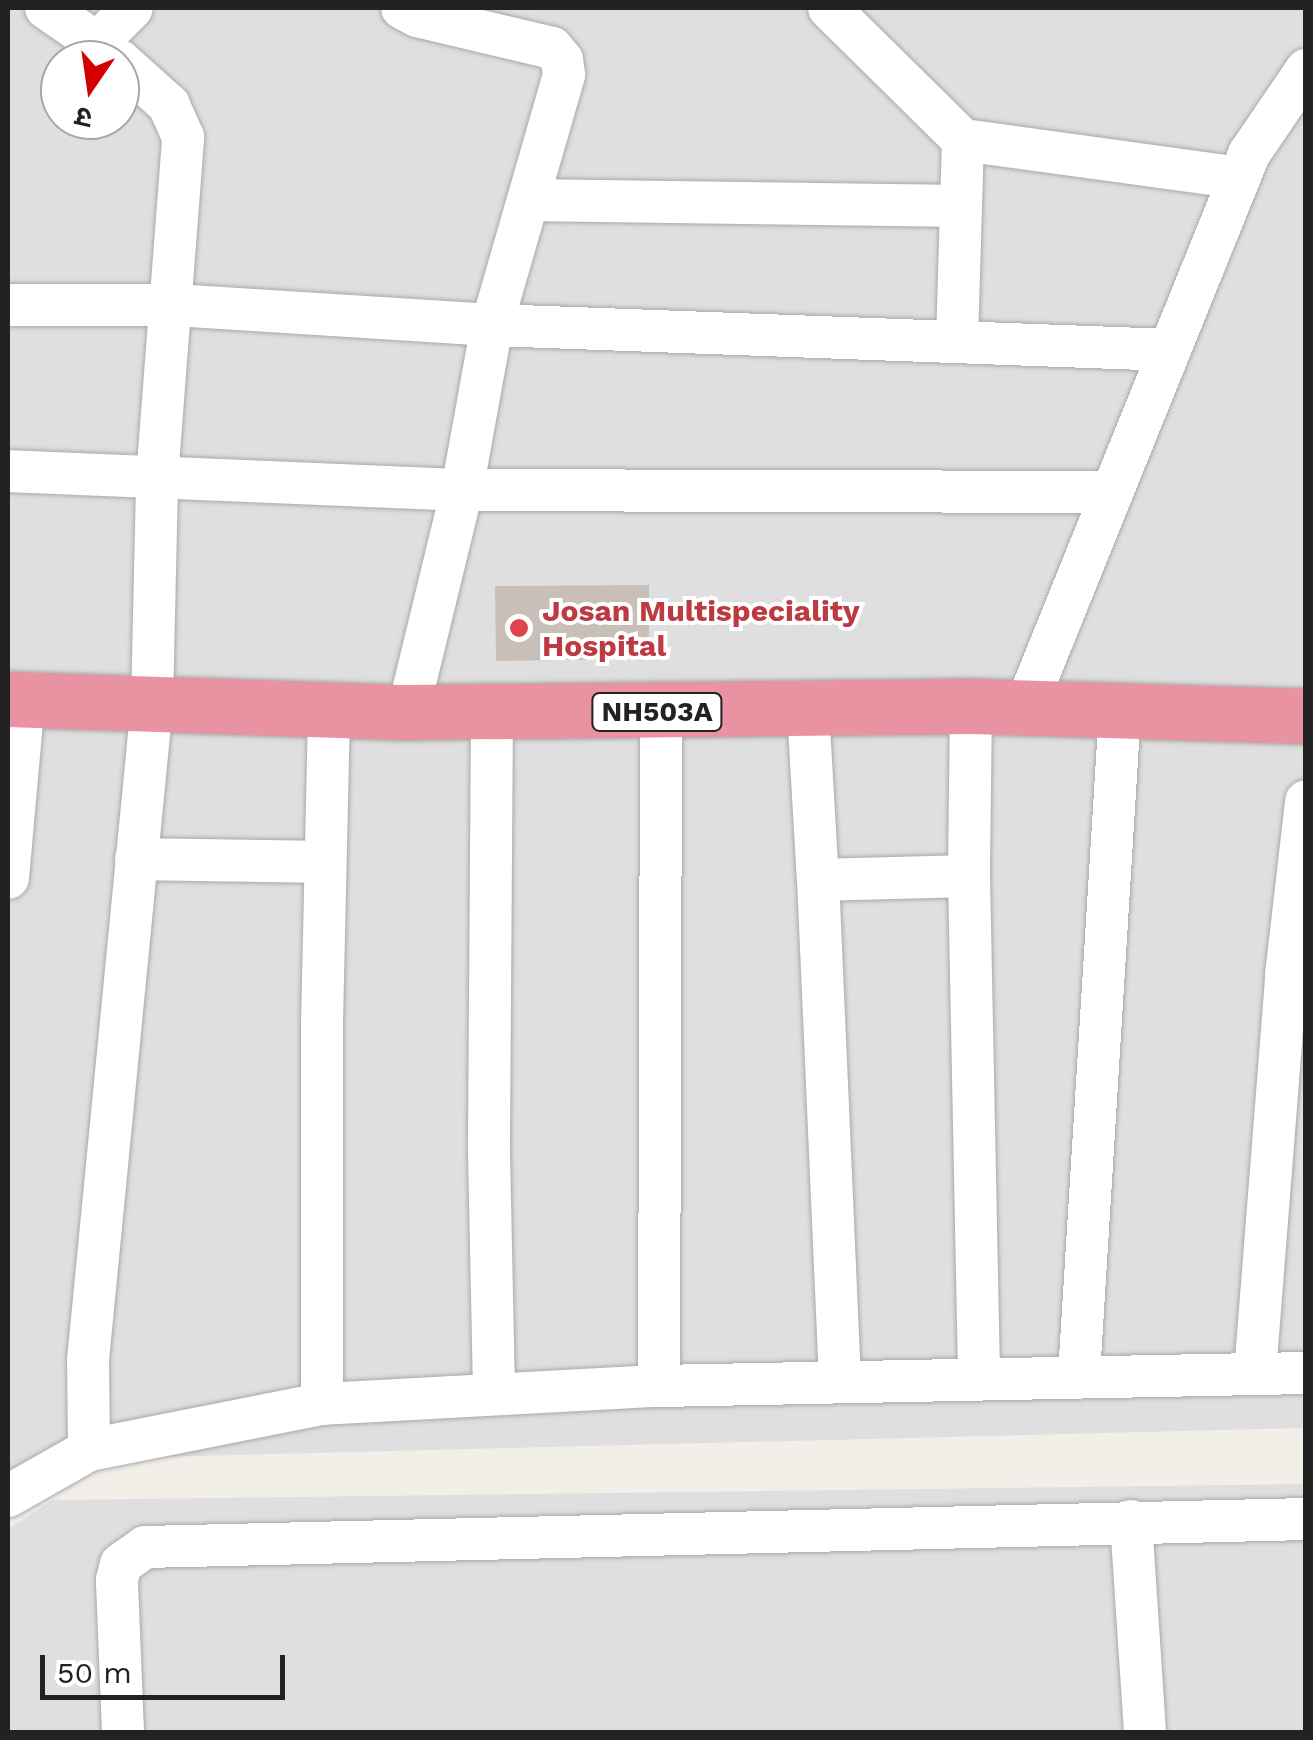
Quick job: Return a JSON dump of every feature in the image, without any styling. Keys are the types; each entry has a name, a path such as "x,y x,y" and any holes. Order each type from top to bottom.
{"highway":[{"name":"NH503A","path":"16,699 408,712 970,706 1306,716"}],"street":[{"path":"46,8 91,40"},
{"path":"118,40 132,8"},
{"path":"402,8 417,16 552,48 562,60 564,75 492,325 462,490 408,712"},
{"path":"829,8 963,140 1239,178"},
{"path":"1024,708 1239,178 1306,70"},
{"path":"89,1450 88,1360 152,704 157,478 174,304 183,137 169,106 140,80"},
{"path":"957,342 963,140"},
{"path":"528,200 961,206"},
{"path":"8,305 174,304 492,325 1170,350"},
{"path":"8,470 462,490 1112,492"},
{"path":"8,878 16,699"},
{"path":"970,706 969,876 979,1376"},
{"path":"808,709 840,1381"},
{"path":"322,1404 329,710"},
{"path":"1079,1375 1120,711"},
{"path":"492,712 488,1152 494,1392"},
{"path":"659,1386 661,712"},
{"path":"1255,1374 1286,975 1306,801"},
{"path":"136,859 325,862"},
{"path":"818,880 969,876"},
{"path":"8,1496 89,1450 322,1404 659,1386 979,1376 1306,1373"},
{"path":"123,1732 117,1580 121,1564 145,1547 1306,1519"},
{"path":"1131,1521 1145,1732"}],"shaded area":[{"path":"8,8 1305,8 1305,1428 34,1460 8,1476"},
{"path":"1305,1484 1305,1732 8,1732 8,1529 53,1500"}],"building":[{"path":"649,585 649,659 496,661 495,586"}],"place":[{"name":"Josan Multispeciality Hospital","path":"519,628"}]}
